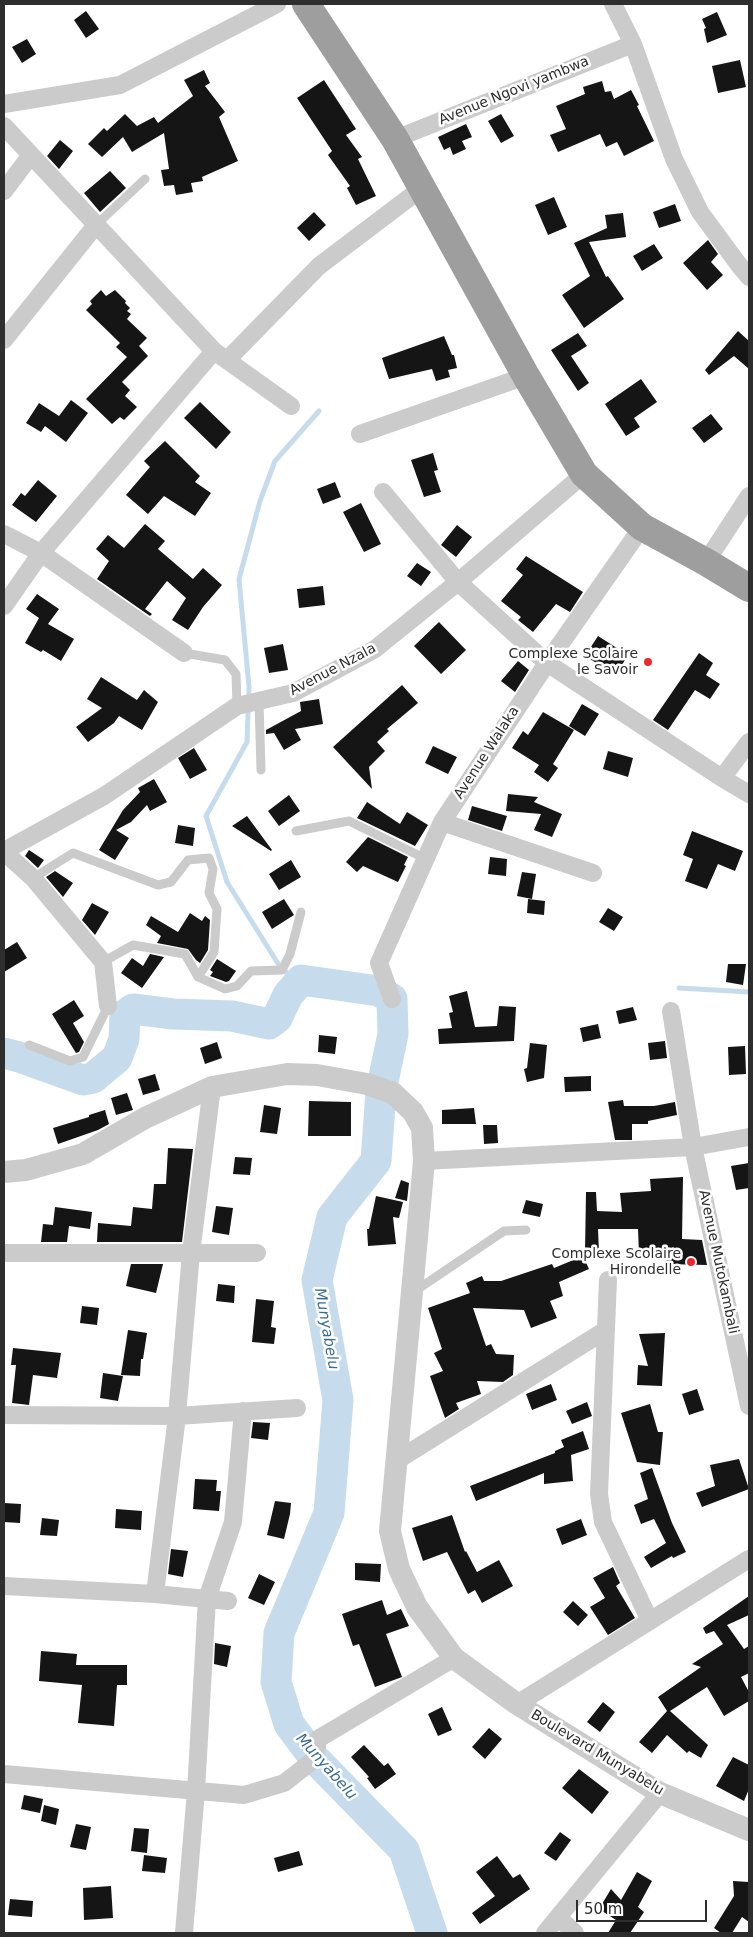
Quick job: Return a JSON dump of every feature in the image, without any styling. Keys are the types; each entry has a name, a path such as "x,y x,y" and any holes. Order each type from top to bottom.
{"highway":[{"path":"306,4 395,139 526,376 584,474 642,527 749,588"}],"street":[{"path":"4,104 120,84 277,4"},
{"path":"613,4 633,44 674,159 700,212 739,266 749,276"},
{"name":"Avenue Ngovi yambwa","path":"395,139 633,44"},
{"path":"4,126 220,356 291,406"},
{"path":"4,191 31,155"},
{"path":"4,606 41,553 220,356 319,266 422,188"},
{"path":"4,340 96,225"},
{"path":"360,434 526,376"},
{"name":"Avenue Nzala","path":"4,851 104,796 249,704 293,693 375,649 458,582 584,474"},
{"path":"383,492 458,582 547,663 749,794"},
{"path":"706,562 749,496"},
{"name":"Avenue Walaka","path":"392,999 379,963 442,822 547,663 642,527"},
{"path":"4,534 41,553 184,652"},
{"path":"722,778 749,742"},
{"path":"442,822 594,873"},
{"path":"4,851 32,878 103,962 108,1006"},
{"name":"Avenue Mutokambali","path":"671,1011 693,1147 749,1406"},
{"name":"Boulevard Munyabelu","path":"212,1087 287,1074 317,1075 367,1084 393,1093 413,1112 422,1128 424,1161 390,1531 399,1569 417,1607 454,1658 517,1704 660,1793 749,1830"},
{"path":"4,1172 26,1170 83,1154 145,1118 212,1087"},
{"path":"156,1594 177,1416 191,1253 212,1087"},
{"path":"424,1161 693,1147 749,1137"},
{"path":"4,1253 256,1253"},
{"path":"608,1280 600,1503 604,1522 650,1621"},
{"path":"396,1461 606,1330"},
{"path":"4,1415 177,1416 297,1408"},
{"path":"184,1933 196,1791 207,1599 233,1522 243,1411"},
{"path":"517,1704 749,1559"},
{"path":"4,1586 156,1594 228,1601"},
{"path":"4,1774 244,1795 284,1783 315,1759 318,1739 454,1658"},
{"path":"545,1933 660,1793"},
{"path":"558,1917 575,1933"}],"lane":[{"path":"96,225 145,179"},
{"path":"184,652 225,660 236,674 249,704 261,770"},
{"path":"296,831 349,821 426,859"},
{"path":"32,878 73,853 158,886 171,882 188,860 209,858 213,868 210,893 217,909 214,952 198,977"},
{"path":"103,962 133,945 185,954 198,977 225,989 237,986 251,971 282,970 290,954 301,912"},
{"path":"29,1045 70,1060 83,1057 108,1006"},
{"path":"411,1294 504,1231 526,1230"}],"building":[{"path":"86,11 99,29 86,38 74,20"},
{"path":"717,12 727,35 707,43 704,29 706,28 702,19"},
{"path":"27,39 36,54 22,63 12,47"},
{"path":"740,60 746,87 718,93 712,66"},
{"path":"204,70 210,83 205,86 225,112 219,117 238,161 202,177 203,181 191,183 193,192 176,195 174,185 164,186 161,170 169,169 164,133 132,152 123,137 102,157 88,144 104,128 107,131 125,114 137,126 154,117 158,123 193,96 184,80"},
{"path":"324,80 356,129 346,135 362,157 358,159 376,196 356,205 347,188 350,186 328,155 332,151 297,98"},
{"path":"602,81 605,92 611,91 614,99 631,90 654,141 624,156 617,142 606,147 600,134 558,152 550,135 566,129 556,106 585,94 583,87"},
{"path":"501,114 514,136 501,143 488,121"},
{"path":"466,124 472,137 462,141 466,149 453,155 450,147 444,150 438,137"},
{"path":"60,140 73,151 59,169 47,156"},
{"path":"110,171 126,188 100,212 84,193"},
{"path":"554,197 567,227 548,235 535,205"},
{"path":"675,204 681,221 659,228 653,212"},
{"path":"314,212 326,225 309,241 297,228"},
{"path":"623,213 626,237 589,242 606,277 608,276 624,299 584,328 562,295 590,276 574,243 607,228 605,215"},
{"path":"708,240 718,254 711,262 723,275 707,290 683,263"},
{"path":"654,244 663,258 642,271 633,256"},
{"path":"101,290 106,296 115,290 126,301 125,303 130,308 127,311 131,314 127,319 147,338 139,346 148,356 122,382 130,390 125,396 137,407 124,420 120,417 112,424 86,399 127,357 116,347 120,343 86,310 92,304 90,301"},
{"path":"738,331 749,341 749,369 734,356 709,375 705,370"},
{"path":"578,333 587,346 571,356 589,383 578,391 551,350"},
{"path":"444,336 452,355 454,355 457,368 448,370 450,377 436,381 432,369 389,379 382,358"},
{"path":"641,379 657,402 634,418 640,427 626,436 605,404"},
{"path":"71,400 88,413 66,442 45,426 41,432 26,423 39,403 59,416"},
{"path":"200,402 231,432 216,449 184,418"},
{"path":"711,414 723,429 704,443 692,428"},
{"path":"165,441 200,476 195,482 211,493 195,516 164,496 148,514 126,495 150,467 144,461"},
{"path":"433,453 438,470 434,471 441,492 424,497 411,460"},
{"path":"38,480 57,496 36,522 12,505 21,493 25,496"},
{"path":"335,482 341,497 323,504 317,489"},
{"path":"361,503 381,544 364,552 343,512"},
{"path":"145,524 165,541 158,549 193,579 203,568 222,585 203,607 188,630 172,620 186,598 167,581 145,609 152,614 150,616 97,579 109,561 96,549 108,535 124,548"},
{"path":"457,525 472,537 456,557 441,545"},
{"path":"526,556 583,592 570,612 556,604 533,632 518,620 521,617 501,601 523,575 516,569"},
{"path":"417,563 431,572 421,586 407,576"},
{"path":"323,586 325,605 299,608 297,589"},
{"path":"37,594 59,609 48,624 74,639 61,661 43,650 41,652 25,643 39,618 26,609"},
{"path":"439,622 466,650 441,674 414,646"},
{"path":"598,636 628,655 616,675 585,656"},
{"path":"283,644 288,670 269,673 264,648"},
{"path":"699,653 713,663 706,675 720,684 710,699 695,690 668,730 653,720"},
{"path":"518,661 529,670 515,692 501,681"},
{"path":"101,677 137,700 144,690 158,702 142,730 119,716 114,723 88,742 76,727 102,708 87,699"},
{"path":"402,685 418,703 387,729 389,731 377,742 385,751 369,767 372,789 333,747"},
{"path":"319,699 323,724 295,729 301,740 284,750 274,733 266,734 266,730 301,711 300,702"},
{"path":"582,704 599,714 585,736 569,726"},
{"path":"543,712 574,730 553,764 558,768 548,782 534,772 539,765 512,748 523,731 528,735"},
{"path":"433,746 457,757 448,774 425,763"},
{"path":"194,748 207,770 190,779 178,758"},
{"path":"608,751 633,758 628,777 603,769"},
{"path":"154,779 167,802 150,811 147,805 131,822 116,830 129,838 115,860 99,850 123,810 140,792 138,788"},
{"path":"508,794 538,797 534,802 562,814 552,837 534,830 541,814 506,811"},
{"path":"289,795 300,811 279,826 268,811"},
{"path":"367,802 400,824 407,812 428,825 415,846 357,818"},
{"path":"472,806 507,816 502,831 468,820"},
{"path":"247,816 272,850 271,851 232,826"},
{"path":"178,825 195,828 193,846 175,843"},
{"path":"692,831 743,851 735,871 718,864 707,889 685,881 693,859 683,855"},
{"path":"368,837 408,857 398,882 363,866 357,872 346,862"},
{"path":"29,850 44,860 38,868 25,856"},
{"path":"490,857 507,859 506,876 488,874"},
{"path":"291,860 301,877 279,890 269,874"},
{"path":"55,871 73,883 63,897 46,877"},
{"path":"522,872 536,874 532,899 517,896"},
{"path":"284,899 294,915 272,929 262,912"},
{"path":"528,899 545,901 544,915 527,913"},
{"path":"92,903 109,912 95,935 82,920"},
{"path":"608,908 623,917 614,931 599,922"},
{"path":"190,913 202,921 205,916 210,920 208,950 200,963 188,949 157,943 161,936 146,925 151,916 178,932"},
{"path":"17,942 27,958 4,972 4,950"},
{"path":"150,954 164,957 142,988 121,973 132,958 143,966"},
{"path":"217,959 236,971 229,981 226,982 210,976 213,972 210,970"},
{"path":"728,964 746,964 743,985 726,982"},
{"path":"467,991 475,1027 497,1026 499,1006 516,1007 514,1041 439,1044 438,1029 452,1028 449,1013 453,1012 449,996"},
{"path":"74,1000 84,1016 73,1023 84,1042 79,1052 76,1053 52,1014"},
{"path":"633,1007 637,1020 619,1024 616,1011"},
{"path":"598,1024 601,1038 583,1042 580,1028"},
{"path":"319,1035 337,1037 335,1054 318,1052"},
{"path":"665,1041 667,1058 650,1060 648,1043"},
{"path":"217,1042 222,1058 205,1064 200,1048"},
{"path":"530,1043 547,1045 544,1078 527,1082 524,1069 527,1068"},
{"path":"745,1046 746,1074 729,1075 728,1047"},
{"path":"155,1074 160,1090 143,1095 138,1079"},
{"path":"591,1076 591,1091 565,1092 564,1077"},
{"path":"127,1093 133,1110 116,1115 111,1098"},
{"path":"623,1100 624,1106 654,1106 675,1102 677,1115 648,1121 648,1124 632,1124 632,1140 615,1140 608,1102"},
{"path":"309,1101 351,1102 351,1136 308,1136"},
{"path":"264,1105 281,1108 277,1134 260,1132"},
{"path":"474,1108 476,1124 442,1124 442,1110"},
{"path":"105,1110 109,1124 98,1130 58,1144 53,1128"},
{"path":"483,1125 497,1125 498,1143 484,1144"},
{"path":"168,1148 193,1149 182,1242 97,1242 98,1223 131,1226 133,1207 152,1209 154,1184 166,1184"},
{"path":"235,1157 252,1158 250,1175 233,1174"},
{"path":"749,1163 749,1188 736,1190 731,1166"},
{"path":"683,1177 682,1239 702,1240 707,1265 666,1264 667,1253 639,1254 638,1229 598,1229 599,1252 585,1252 586,1192 596,1192 597,1211 622,1212 620,1193 651,1191 650,1179"},
{"path":"401,1180 409,1183 407,1201 395,1198"},
{"path":"376,1196 403,1202 399,1218 393,1217 396,1244 368,1246 367,1229 369,1229"},
{"path":"526,1200 543,1204 540,1217 522,1213"},
{"path":"216,1206 233,1208 229,1235 212,1232"},
{"path":"55,1207 92,1212 90,1229 69,1226 67,1242 41,1242 43,1224 53,1225"},
{"path":"583,1256 589,1269 559,1282 563,1296 550,1301 557,1318 531,1328 524,1310 473,1308 486,1346 491,1344 496,1354 514,1355 513,1375 503,1382 477,1381 481,1394 456,1403 459,1409 445,1418 430,1376 443,1371 434,1353 442,1349 428,1308 470,1293 466,1283 482,1276 484,1281 501,1281 552,1264 554,1268"},
{"path":"131,1264 163,1264 156,1293 126,1286"},
{"path":"218,1284 235,1286 234,1303 216,1301"},
{"path":"256,1299 274,1301 271,1327 276,1328 274,1344 252,1342"},
{"path":"82,1306 99,1308 97,1325 80,1323"},
{"path":"128,1330 147,1333 143,1359 141,1359 140,1376 121,1375"},
{"path":"665,1333 662,1386 637,1385 638,1365 648,1366 639,1334"},
{"path":"13,1348 61,1353 57,1378 33,1375 29,1405 12,1403 16,1365 11,1365"},
{"path":"103,1373 123,1376 118,1401 100,1398"},
{"path":"551,1384 557,1400 532,1410 526,1394"},
{"path":"697,1389 704,1410 689,1415 682,1394"},
{"path":"587,1402 592,1416 572,1424 566,1411"},
{"path":"650,1404 658,1432 663,1432 660,1465 637,1462 621,1413"},
{"path":"253,1422 270,1423 268,1440 251,1438"},
{"path":"583,1431 589,1449 571,1455 573,1481 544,1484 544,1473 476,1501 470,1486 555,1453 555,1451 564,1447 561,1440"},
{"path":"739,1459 749,1489 702,1507 696,1493 715,1486 710,1465"},
{"path":"652,1468 672,1523 686,1552 673,1558 672,1556 651,1568 644,1557 666,1543 654,1519 641,1524 634,1505 648,1499 640,1473"},
{"path":"195,1479 217,1480 216,1491 221,1491 219,1511 193,1509"},
{"path":"275,1501 291,1503 284,1539 267,1535"},
{"path":"4,1503 21,1504 20,1523 4,1522"},
{"path":"116,1509 142,1511 141,1530 115,1528"},
{"path":"452,1515 465,1552 477,1572 499,1560 513,1586 482,1603 475,1590 468,1594 447,1552 423,1561 412,1528"},
{"path":"42,1518 59,1520 57,1536 40,1535"},
{"path":"581,1519 587,1535 562,1545 556,1529"},
{"path":"171,1549 188,1551 183,1577 168,1574"},
{"path":"355,1563 381,1564 380,1582 355,1580"},
{"path":"613,1567 620,1583 616,1586 635,1618 608,1635 590,1607 605,1598 593,1578"},
{"path":"259,1574 275,1582 264,1605 248,1598"},
{"path":"749,1596 749,1615 727,1625 744,1649 749,1646 749,1673 741,1677 749,1692 749,1701 724,1716 707,1687 670,1711 708,1745 701,1758 689,1751 687,1753 667,1735 652,1753 639,1742 667,1711 658,1697 701,1667 692,1664 723,1644 714,1631 706,1634 703,1628"},
{"path":"382,1600 387,1615 401,1609 409,1626 386,1634 402,1677 375,1687 359,1644 353,1646 342,1614"},
{"path":"573,1601 588,1615 578,1626 563,1612"},
{"path":"215,1643 231,1646 227,1667 214,1664"},
{"path":"41,1651 77,1654 76,1665 127,1665 127,1685 117,1685 114,1726 78,1723 82,1685 39,1681"},
{"path":"603,1702 615,1712 600,1732 587,1722"},
{"path":"442,1707 452,1730 438,1736 428,1714"},
{"path":"489,1728 502,1739 485,1759 472,1747"},
{"path":"364,1745 384,1766 388,1763 396,1774 375,1789 367,1778 369,1777 351,1757"},
{"path":"733,1757 749,1765 749,1789 744,1801 716,1786"},
{"path":"579,1769 609,1792 592,1814 562,1788"},
{"path":"24,1795 43,1799 40,1813 21,1809"},
{"path":"44,1805 59,1809 56,1825 41,1821"},
{"path":"76,1824 91,1827 86,1850 70,1847"},
{"path":"134,1828 149,1829 147,1853 131,1851"},
{"path":"560,1832 571,1840 556,1861 544,1853"},
{"path":"299,1851 303,1865 278,1872 274,1858"},
{"path":"144,1855 167,1858 165,1873 142,1871"},
{"path":"497,1856 513,1878 520,1874 530,1889 480,1924 472,1913 495,1896 476,1872"},
{"path":"637,1872 652,1881 638,1907 644,1912 630,1933 608,1933 616,1920 599,1909 611,1889 621,1900"},
{"path":"733,1881 749,1882 749,1922 742,1917 732,1933 721,1933 714,1928 734,1896"},
{"path":"111,1886 113,1918 84,1920 83,1888"},
{"path":"10,1899 33,1901 32,1917 8,1915"}],"waterway":[{"path":"301,980 282,970 227,882 206,816 247,742 249,687 239,579 260,501 275,461 319,411"},
{"name":"Munyabelu","path":"4,1053 83,1080 93,1078 117,1058 124,1039 125,1015 133,1009 173,1014 232,1016 269,1024 277,1018 288,995 301,980 379,991 392,999 393,1034 381,1091 376,1161 332,1217 317,1280 338,1400 329,1513 279,1633 276,1682 289,1724 315,1759 404,1850 432,1933"},
{"path":"679,988 749,992"}],"place":[{"name":"Complexe Scolaire le Savoir","path":"648,662"},
{"name":"Complexe Scolaire Hirondelle","path":"691,1262"}]}
